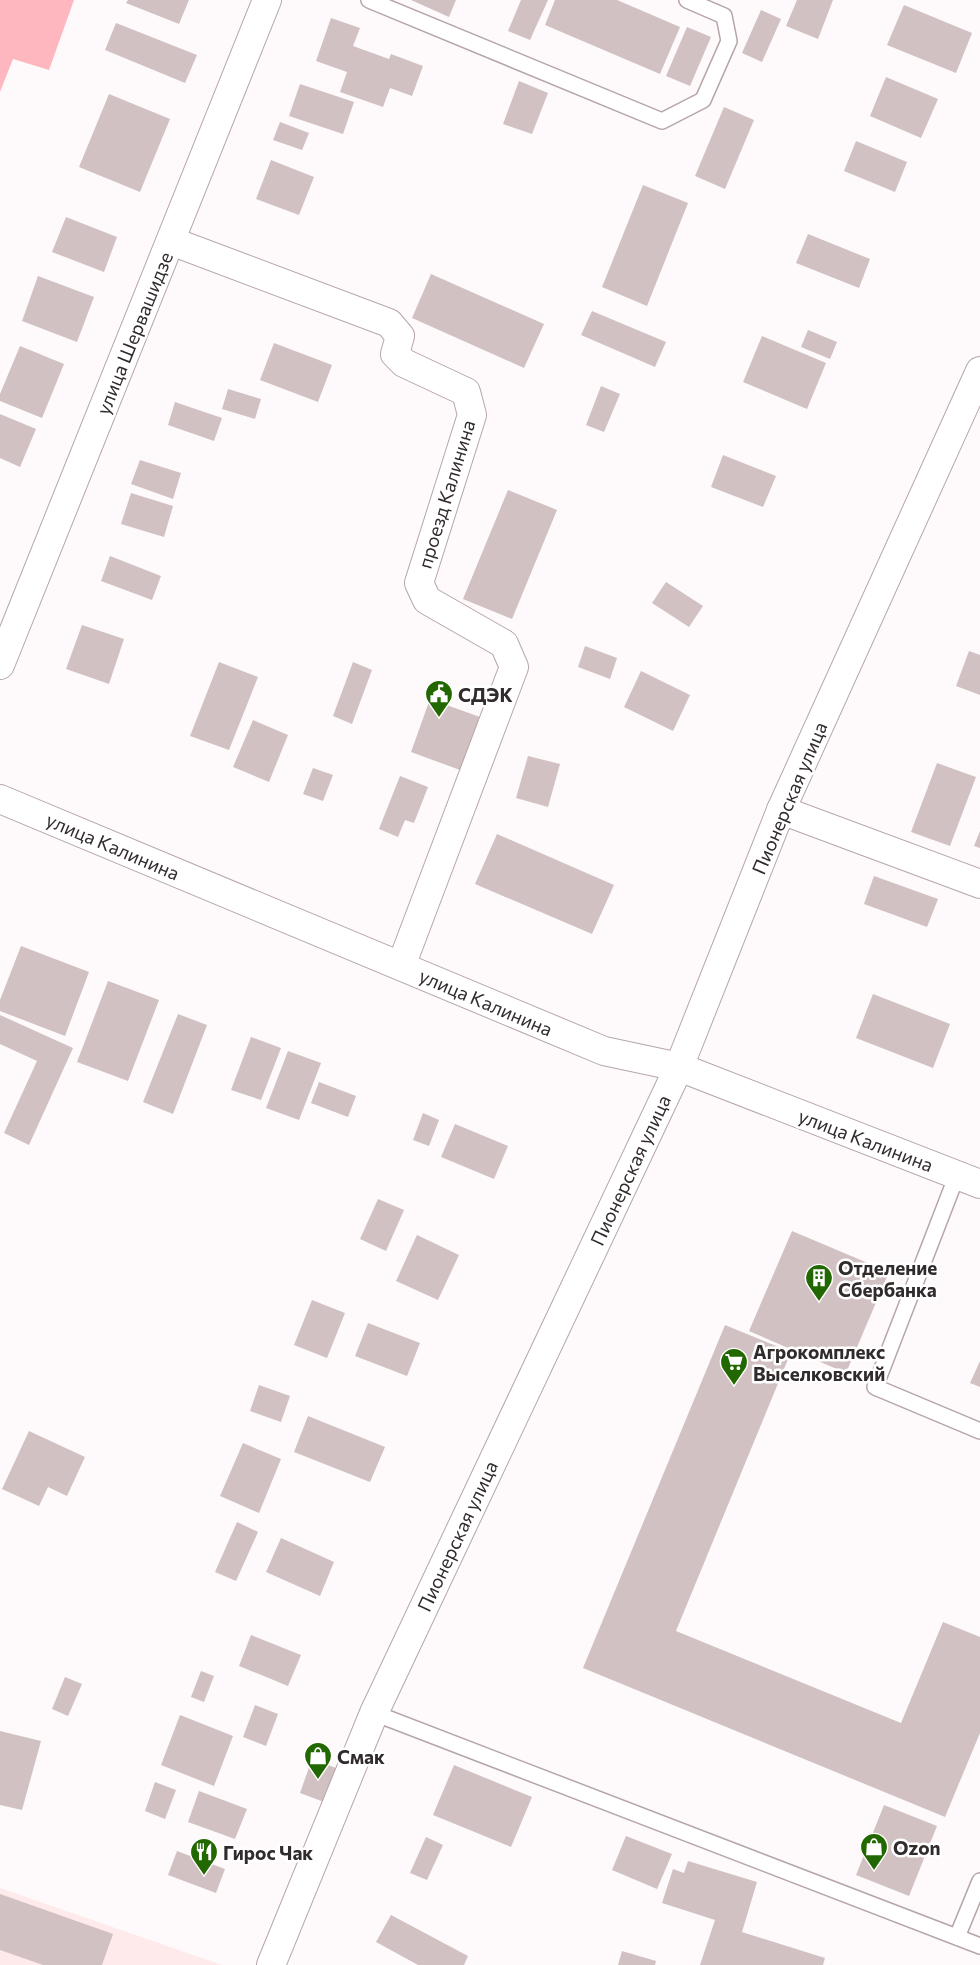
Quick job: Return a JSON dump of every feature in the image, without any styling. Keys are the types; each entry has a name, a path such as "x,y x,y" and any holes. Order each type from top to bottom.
{"street":[{"name":"улица Шервашидзе","path":"0,666 267,0"},
{"name":"проезд Калинина","path":"171,241 389,323 400,336 395,354 404,363 466,392 472,414 419,583 427,600 504,644 514,667 401,966"},
{"name":"Пионерская улица","path":"271,1965 374,1713 679,1066 781,810 980,371"},
{"name":"улица Калинина","path":"0,799 604,1051 679,1066 969,1180"},
{"path":"781,810 980,884"}],"lane":[{"path":"369,0 662,121 703,100 729,41 724,16 687,0"},
{"path":"969,1180 875,1387 980,1431"},
{"path":"374,1713 980,1946"},
{"path":"957,1937 980,1881"}],"shaded area":[{"path":"0,0 74,0 49,70 13,59 0,92"},
{"path":"0,1888 222,1965 0,1965"}],"building":[{"path":"128,0 189,0 179,24 126,3"},
{"path":"411,0 456,0 449,17"},
{"path":"521,0 548,0 530,40 508,31"},
{"path":"555,0 617,0 680,27 660,74 545,25"},
{"path":"797,0 833,0 818,39 786,26"},
{"path":"904,5 972,33 956,73 887,45"},
{"path":"761,10 781,19 762,62 742,53"},
{"path":"331,18 360,28 353,46 389,59 391,54 423,66 412,96 390,88 383,107 340,92 347,72 316,61"},
{"path":"116,23 197,55 185,83 105,50"},
{"path":"687,27 711,37 690,86 666,76"},
{"path":"886,77 938,99 921,138 870,116"},
{"path":"519,81 548,93 532,134 503,124"},
{"path":"300,84 354,102 343,134 289,116"},
{"path":"109,94 170,119 140,192 79,167"},
{"path":"724,107 754,120 725,189 695,176"},
{"path":"280,122 309,133 302,150 273,140"},
{"path":"856,141 907,162 895,192 844,171"},
{"path":"271,160 314,177 299,215 256,199"},
{"path":"643,185 688,203 647,306 602,287"},
{"path":"66,217 117,237 104,272 52,252"},
{"path":"808,234 870,259 859,288 796,263"},
{"path":"431,274 544,324 524,368 412,318"},
{"path":"38,276 94,297 77,342 22,321"},
{"path":"592,311 666,342 655,367 581,335"},
{"path":"808,330 837,342 830,359 801,347"},
{"path":"762,336 826,363 807,409 743,382"},
{"path":"274,343 332,365 318,402 260,380"},
{"path":"20,346 64,364 42,418 0,401 0,394"},
{"path":"601,386 620,394 604,432 586,425"},
{"path":"228,389 261,399 255,419 222,409"},
{"path":"175,402 222,418 214,441 168,425"},
{"path":"0,414 36,429 20,467 0,458"},
{"path":"723,455 776,476 763,507 711,487"},
{"path":"140,460 181,473 173,499 131,484"},
{"path":"508,490 557,510 512,619 463,599"},
{"path":"131,493 173,506 164,537 121,524"},
{"path":"110,556 161,576 152,600 101,581"},
{"path":"666,582 703,606 689,627 652,603"},
{"path":"82,625 124,639 109,684 66,669"},
{"path":"585,646 617,658 610,679 578,667"},
{"path":"969,651 980,655 980,695 956,686"},
{"path":"219,662 258,677 229,750 190,736"},
{"path":"353,662 372,670 352,724 333,716"},
{"path":"641,671 690,695 673,731 624,707"},
{"path":"430,699 480,717 460,770 411,752"},
{"path":"253,720 288,735 269,782 233,767"},
{"path":"528,756 560,764 548,807 516,798"},
{"path":"937,763 976,777 950,846 911,832"},
{"path":"313,768 333,775 323,801 303,794"},
{"path":"400,776 428,787 414,823 405,820 398,837 379,829"},
{"path":"980,831 980,848 974,846"},
{"path":"497,834 614,885 592,934 475,884"},
{"path":"874,876 938,899 927,927 864,904"},
{"path":"21,946 89,972 65,1036 0,1011 0,1000"},
{"path":"108,981 159,1000 128,1081 77,1062"},
{"path":"873,994 950,1024 933,1068 856,1038"},
{"path":"178,1014 207,1025 173,1114 143,1102"},
{"path":"0,1015 73,1048 29,1145 4,1133 37,1061 0,1044"},
{"path":"251,1037 281,1048 261,1100 231,1090"},
{"path":"288,1051 321,1063 299,1120 266,1108"},
{"path":"319,1082 356,1096 348,1117 311,1103"},
{"path":"423,1113 439,1120 429,1146 413,1140"},
{"path":"455,1124 508,1146 494,1179 441,1157"},
{"path":"378,1199 404,1210 386,1251 360,1239"},
{"name":"Отделение Сбербанка","path":"792,1231 889,1272 846,1373 749,1331"},
{"path":"417,1235 459,1255 438,1300 396,1281"},
{"path":"312,1300 345,1313 327,1358 294,1345"},
{"path":"368,1323 420,1343 407,1376 355,1356"},
{"path":"725,1325 791,1352 676,1631 901,1723 943,1622 980,1637 980,1733 945,1817 583,1668"},
{"path":"980,1361 980,1387 970,1383"},
{"path":"259,1385 290,1396 281,1422 250,1411"},
{"path":"308,1416 385,1447 370,1482 294,1452"},
{"path":"29,1431 85,1457 67,1496 48,1487 39,1506 2,1489"},
{"path":"243,1443 281,1459 259,1513 220,1496"},
{"path":"237,1522 258,1532 236,1581 215,1572"},
{"path":"281,1538 334,1562 320,1596 266,1572"},
{"path":"251,1635 301,1655 288,1686 239,1666"},
{"path":"201,1671 214,1676 204,1702 191,1697"},
{"path":"65,1677 82,1684 68,1716 52,1709"},
{"path":"255,1705 278,1714 266,1746 243,1737"},
{"path":"180,1715 233,1736 214,1786 161,1765"},
{"path":"0,1731 41,1741 22,1810 0,1805"},
{"name":"Смак","path":"312,1759 336,1768 324,1802 300,1793"},
{"path":"454,1765 532,1797 511,1847 433,1815"},
{"path":"155,1782 176,1790 165,1819 145,1811"},
{"path":"199,1791 247,1809 235,1839 188,1822"},
{"path":"884,1805 937,1826 909,1896 856,1875"},
{"path":"626,1836 672,1854 657,1889 612,1870"},
{"path":"426,1837 443,1845 427,1880 410,1873"},
{"path":"177,1851 225,1869 216,1893 168,1875"},
{"path":"688,1861 757,1882 742,1932 825,1958 823,1965 700,1965 715,1920 662,1903 673,1869 684,1873"},
{"path":"0,1894 113,1934 102,1965 43,1965 0,1950"},
{"path":"391,1915 468,1956 464,1965 418,1965 376,1942"},
{"path":"622,1951 656,1961 655,1965 618,1965"}],"place":[{"name":"СДЭК","path":"439,718"},
{"name":"Отделение Сбербанка","path":"819,1302"},
{"name":"Агрокомплекс Выселковский","path":"734,1386"},
{"name":"Смак","path":"318,1780"},
{"name":"Ozon","path":"874,1871"},
{"name":"Гирос Чак","path":"204,1876"}]}
